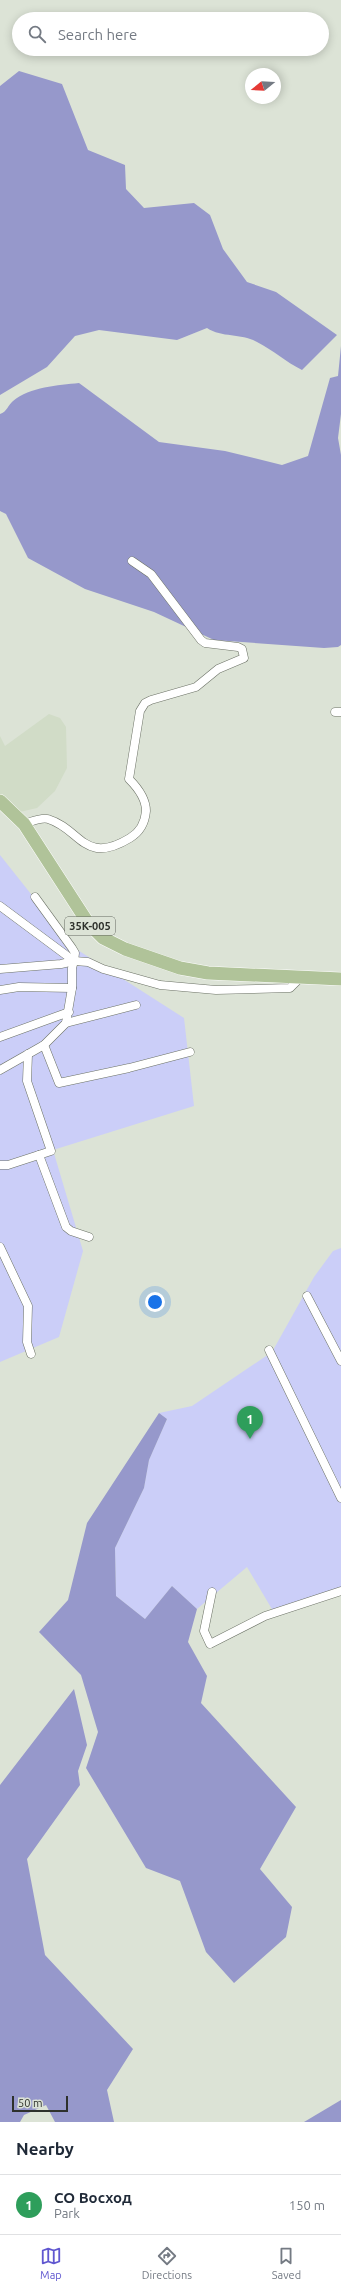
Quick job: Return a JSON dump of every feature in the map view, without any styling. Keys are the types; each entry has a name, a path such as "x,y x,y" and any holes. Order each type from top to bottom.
{"main road":[{"name":"35К-005","path":"0,801 24,824 88,923 103,938 125,949 180,968 234,975 302,976 341,980"}],"street":[{"path":"24,824 47,819 61,826 84,845 103,848 124,841 139,832 144,822 146,809 139,790 129,779 140,711 145,703 176,692 196,687 218,669 240,661 244,658 244,653 238,647 205,643 201,640 150,574 132,561"},
{"path":"0,1070 44,1045 66,1023 69,1012 72,988 72,968 75,953 35,897"},
{"path":"0,906 74,961"},
{"path":"0,969 61,964 74,961 88,962 103,969 160,984 216,990 290,988 302,976"},
{"path":"0,990 19,987 72,988"},
{"path":"66,1023 136,1005"},
{"path":"0,1037 69,1012"},
{"path":"44,1045 59,1083 129,1068 190,1052"},
{"path":"0,1165 8,1165 51,1151 27,1081 28,1054"},
{"path":"39,1155 66,1227 71,1231 89,1237"},
{"path":"0,1247 28,1306 27,1342 31,1354"},
{"path":"307,1296 341,1361"},
{"path":"269,1350 341,1498"},
{"path":"212,1592 204,1631 210,1644 264,1616 341,1591"}],"shaded area":[{"path":"19,71 62,84 88,150 125,165 126,189 144,208 194,203 210,215 223,249 247,282 276,292 337,335 302,370 251,339 219,333 207,328 177,340 99,330 75,336 47,367 0,395 0,86"},
{"path":"341,346 341,414 338,438 341,455 341,645 338,647 324,648 214,640 154,612 85,589 28,558 6,514 0,511 0,414 20,396 44,388 79,383 159,442 225,451 282,465 308,456 330,378 338,376"},
{"path":"49,714 60,718 66,727 67,768 55,791 37,808 15,813 0,799 0,736 5,746"},
{"path":"0,855 73,947 184,1018 194,1106 53,1150 83,1251 59,1337 0,1362"},
{"path":"341,1248 341,1590 276,1616 247,1567 197,1609 172,1586 145,1619 116,1596 115,1548 144,1488 149,1460 167,1419 159,1413 192,1406 272,1352 314,1277 333,1251"},
{"path":"159,1413 167,1419 149,1460 144,1488 115,1548 116,1596 145,1619 172,1586 197,1609 188,1642 207,1676 201,1703 296,1807 260,1869 292,1907 286,1937 234,1983 206,1952 180,1881 146,1868 86,1768 98,1732 81,1675 39,1632 68,1600 87,1523"},
{"path":"74,1689 87,1745 78,1771 80,1785 27,1859 45,1955 133,2049 107,2090 114,2122 55,2122 46,2105 24,2115 20,2122 0,2122 0,1785"},
{"path":"341,2100 341,2122 304,2122"}],"place":[{"name":"СО Восход","path":"250,1439"}]}
